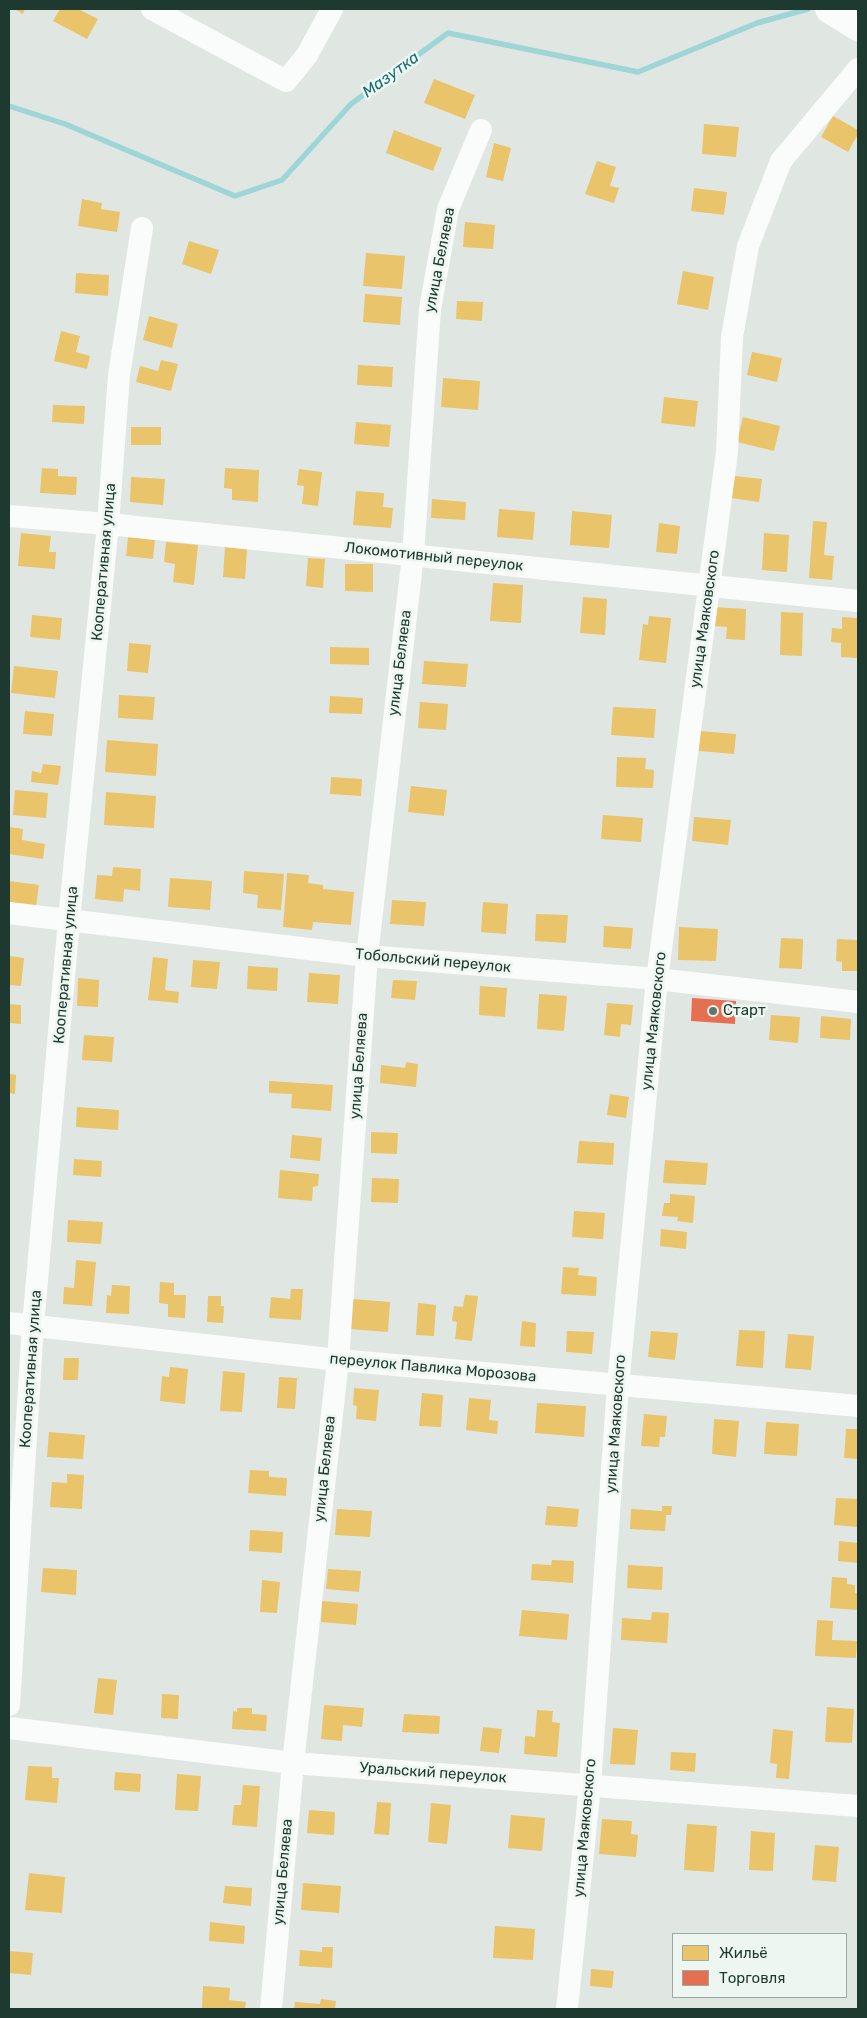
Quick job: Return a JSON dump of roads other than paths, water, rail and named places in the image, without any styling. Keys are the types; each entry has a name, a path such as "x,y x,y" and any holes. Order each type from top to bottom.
{"street":[{"path":"152,9 286,81 307,55 332,9"},
{"name":"улица Маяковского","path":"567,2009 590,1785 618,1385 657,979 727,452 732,337 748,246 781,161 858,69"},
{"name":"улица Беляева","path":"271,2009 293,1762 338,1360 366,956 413,555 430,309 448,209 481,130"},
{"name":"Кооперативная улица","path":"9,1705 33,1325 69,920 108,524 119,375 142,228"},
{"name":"Локомотивный переулок","path":"9,516 108,524 858,601"},
{"name":"Тобольский переулок","path":"9,913 366,956 657,979 858,1002"},
{"name":"переулок Павлика Морозова","path":"9,1323 338,1360 858,1406"},
{"name":"Уральский переулок","path":"9,1728 293,1762 858,1806"}],"waterway":[{"name":"Мазутка","path":"9,106 65,124 235,196 282,180 351,104 448,33 638,72 757,23 808,9"}],"place":[{"name":"Старт","path":"713,1011"}]}
